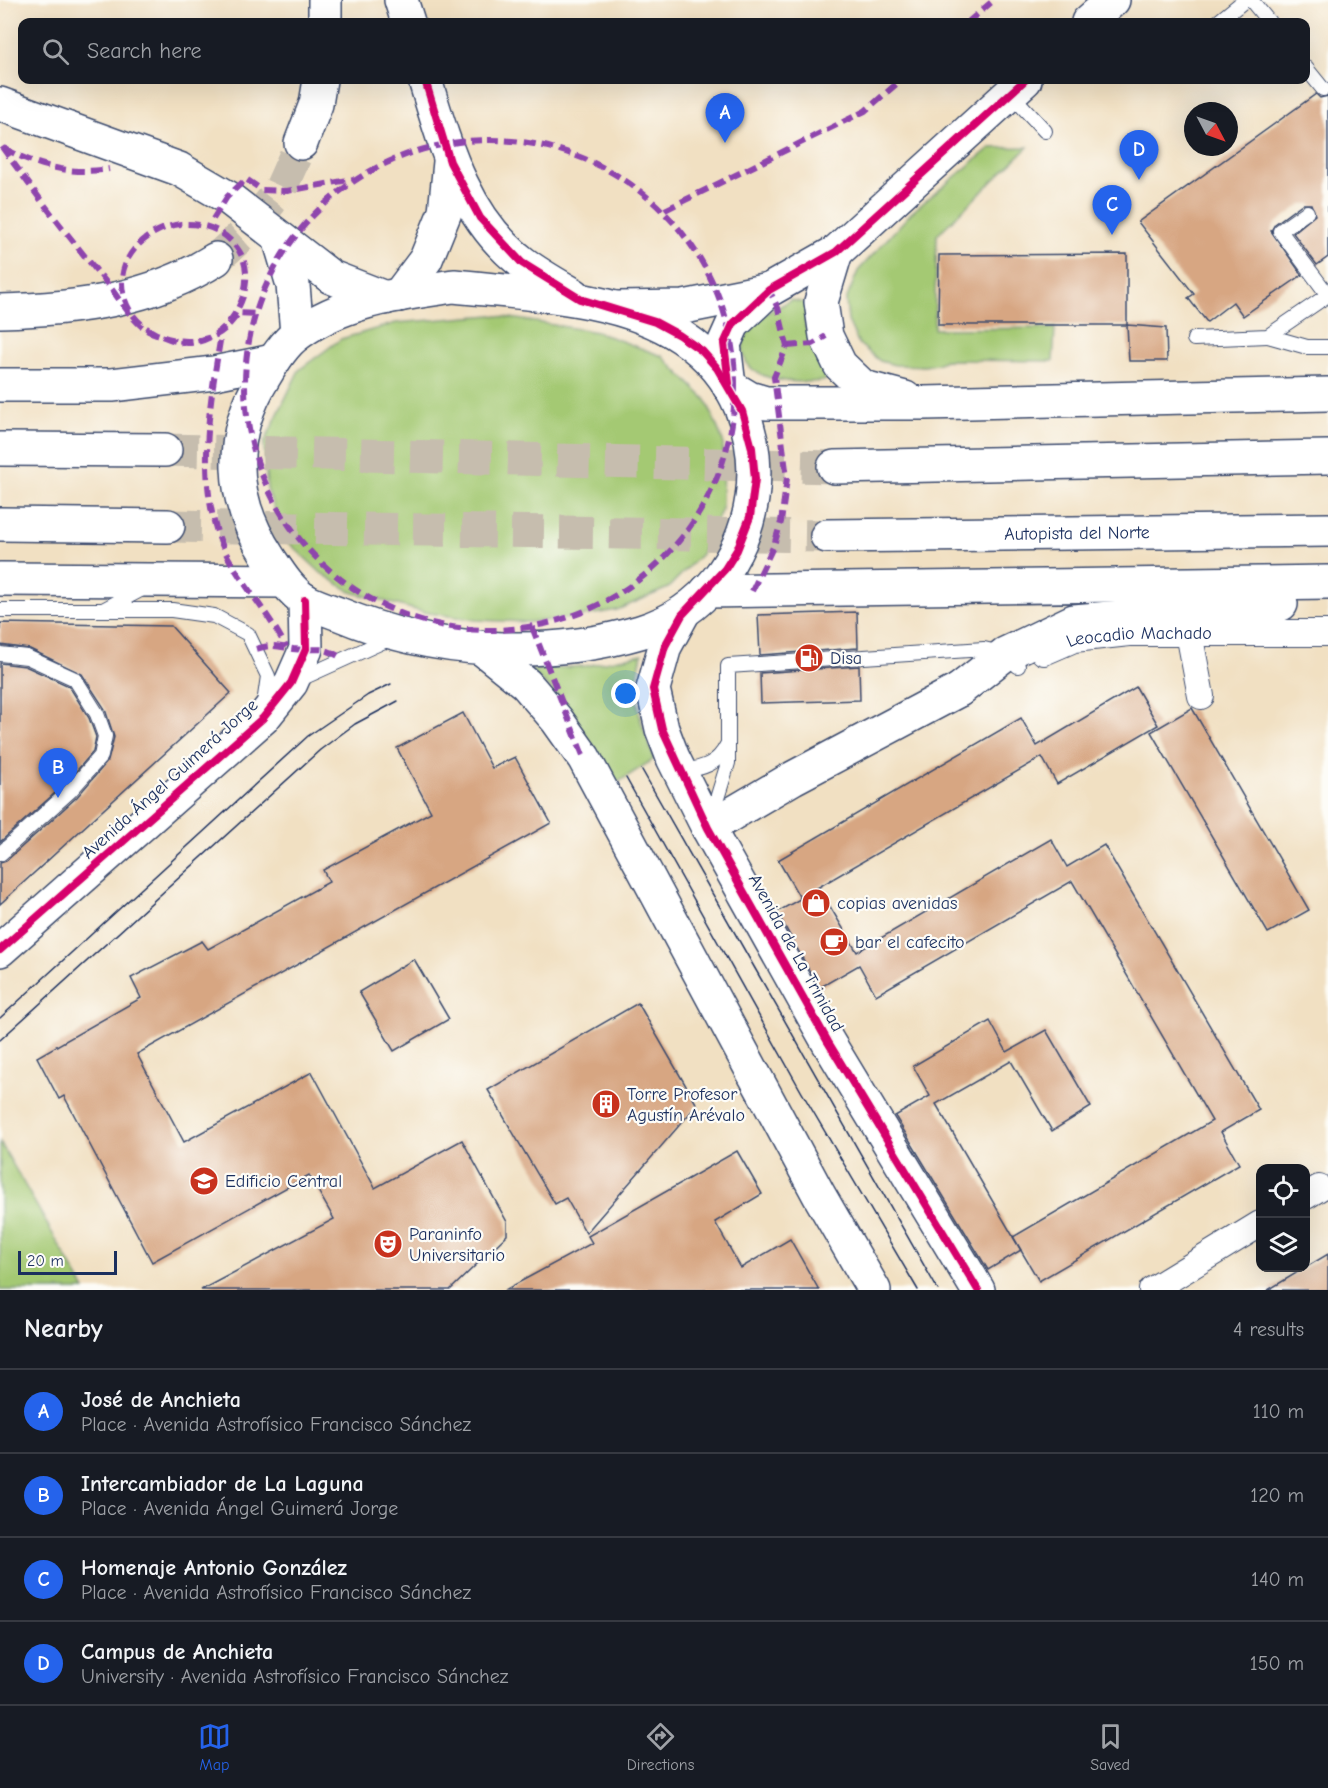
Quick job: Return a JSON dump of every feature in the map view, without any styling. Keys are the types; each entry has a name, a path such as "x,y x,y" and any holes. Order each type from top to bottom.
{"main road":[{"path":"325,18 326,0"},
{"path":"401,0 407,18"},
{"path":"1093,18 1113,0"},
{"path":"301,143 316,104 319,84"},
{"path":"426,84 450,162 480,218 522,262 580,299"},
{"path":"729,386 724,344 733,324 769,290 836,252 1017,86"},
{"path":"0,104 179,169 228,196 331,277 392,296"},
{"path":"392,296 426,259 445,212 450,162"},
{"path":"279,238 293,285 297,334"},
{"path":"836,252 821,302 826,336 840,365 863,387 924,403"},
{"path":"0,311 45,309 155,289 190,275 216,259"},
{"path":"0,579 159,579 294,590 398,635 480,647 518,649 609,641 646,630 682,615 725,570 737,550 750,517 755,479 752,448 742,411 729,386 702,351 679,335 655,321 580,299 454,286 346,306 297,334 273,362 252,397 239,434 237,474 247,515 263,549 294,590"},
{"path":"612,309 684,307 769,290"},
{"path":"0,384 112,385 214,373 273,362"},
{"path":"729,386 766,404 924,403 1328,394"},
{"path":"0,449 165,450"},
{"path":"834,467 1328,457"},
{"path":"0,524 168,526"},
{"name":"Autopista del Norte","path":"827,536 1328,530"},
{"path":"707,591 1328,582"},
{"name":"Avenida Ángel Guimerá Jorge","path":"0,950 263,718 280,680 306,649 294,590"},
{"path":"708,828 793,778 959,690 1074,621 1328,600"},
{"name":"Avenida de La Trinidad","path":"682,615 665,646 653,689 662,729 680,772 708,828 828,1042 978,1290"},
{"path":"480,647 526,684 557,720 584,758 819,1195 874,1290"}],"street":[{"name":"Leocadio Machado","path":"1012,660 1074,639 1129,633 1328,633"},
{"path":"1189,633 1201,696"},
{"path":"1152,1290 1256,1226"}],"lane":[{"path":"1223,18 1245,0"},
{"path":"1251,0 1266,18"},
{"path":"1310,74 1323,89"},
{"path":"1017,86 1045,131"},
{"path":"1268,336 1328,295 1280,231 1307,212"},
{"path":"1194,339 1268,336 1307,347 1328,347"},
{"path":"101,611 159,579"},
{"path":"0,610 172,610 214,616 248,634 280,680"},
{"name":"Avenida Ángel Guimerá Jorge","path":"280,680 398,635"},
{"path":"708,828 728,763 728,666 984,649 1012,660"},
{"path":"0,654 27,657 75,679 97,714 105,736 101,756 70,791 0,854"},
{"path":"680,772 701,768 721,758 728,744"}],"green space":[{"path":"1028,147 937,235 934,329 1055,328 1053,361 945,360 924,366 895,365 880,361 859,344 848,321 846,300 858,271 911,213 990,148"},
{"path":"791,300 806,303 805,326 828,375 824,381 802,382 776,379 764,376 747,363 743,348 744,340 750,329 763,316"},
{"path":"492,315 597,332 662,356 706,400 723,441 722,509 701,554 668,588 617,610 572,618 529,622 476,620 423,612 351,592 321,573 286,540 267,489 264,443 299,370 341,339 396,323"},
{"path":"642,654 635,688 640,718 654,759 614,785 556,694 530,670 586,666"},
{"path":"0,1142 85,1290 0,1290"}],"building":[{"path":"1316,94 1320,98 1328,96 1328,257 1317,265 1293,233 1315,215 1311,204 1302,204 1275,224 1271,231 1302,275 1243,316 1233,302 1207,322 1188,298 1194,294 1138,222 1230,156 1238,156 1238,150"},
{"path":"1127,254 1127,325 938,325 939,255"},
{"path":"1127,325 1166,328 1167,361 1129,361"},
{"path":"857,612 858,648 760,655 758,615"},
{"path":"0,623 171,626 231,693 0,904 0,863 6,861 77,797 108,761 114,737 105,709 82,674 30,649 0,645"},
{"path":"0,663 25,666 69,686 89,718 96,737 93,752 64,785 0,842"},
{"path":"859,666 860,700 761,703 760,673"},
{"path":"1136,687 1158,725 1057,784 1042,757 800,898 778,860 1021,718 1037,746"},
{"path":"1192,708 1309,910 1268,933 1151,732"},
{"path":"463,713 492,768 515,757 551,823 137,1054 184,1142 312,1072 375,1188 462,1140 507,1222 507,1235 450,1290 201,1290 334,1219 309,1175 152,1262 64,1096 59,1099 37,1057 141,998 131,978 202,941 208,949 329,882 323,870 431,812 397,748"},
{"path":"1051,839 1067,867 1104,845 1259,1110 1221,1132 1239,1164 1039,1281 1013,1237 1212,1121 1072,881 876,995 859,965 819,988 777,912 819,888 857,952"},
{"path":"414,959 449,1019 394,1051 359,992"},
{"path":"638,1003 697,1105 586,1233 566,1198 555,1204 488,1090"},
{"path":"990,1021 1007,1052 1046,1030 1091,1107 1052,1131 1011,1061 936,1104 1021,1250 988,1270 895,1116 930,1096 913,1066"},
{"path":"737,1151 762,1194 715,1222 741,1268 790,1239 819,1290 505,1290 592,1243 588,1236"},
{"path":"1328,1254 1328,1290 1268,1290 1298,1272 1310,1272 1310,1265"}],"tunnel":[{"path":"216,259 249,229 280,190 301,143"},
{"path":"165,450 834,467"},
{"path":"168,526 827,536"}],"tram line":[{"path":"0,1018 308,736 368,695 391,684"},
{"path":"0,1040 320,750 355,724 398,701"},
{"path":"642,770 938,1290"},
{"path":"626,778 801,1091 918,1290"}],"marked path":[{"path":"973,18 994,0"},
{"path":"665,210 865,111 896,84"},
{"path":"490,140 538,145 584,159 626,182 663,212 693,249 716,291 730,337 735,385 730,433 716,479 693,521 663,558 626,588 584,611 538,625 490,630 442,625 396,611 354,588 317,558 287,521 264,479 250,433 245,385 250,337 264,291 287,249 317,212 354,182 396,159 442,145 490,140"},
{"path":"2,147 126,310 145,329 171,340 181,342 203,340 217,333 229,322 244,293 246,277 244,262 232,241 212,228 181,224 170,226 150,236 133,251 127,261 122,283 125,299 132,313 155,333 169,339 185,341 201,340 216,335 226,328 239,313 257,314"},
{"path":"4,148 29,160 55,168 81,171 109,169"},
{"path":"213,219 227,197 246,179 262,190 287,191 354,179"},
{"path":"752,591 774,545 781,522 787,478 774,377 787,346 778,308 769,290"},
{"path":"787,346 813,344 826,336"},
{"path":"220,341 208,437 207,461 211,509 217,532 231,562 286,647"},
{"path":"532,627 584,758"},
{"path":"256,649 267,646 301,650 318,649 329,651 343,659"}],"cycle path":[{"path":"426,84 450,162 480,218 522,263 580,299 655,322 679,335 702,351 717,368 742,411 752,448 755,479 750,517 737,550 725,569 682,615 665,646 653,689 662,729 708,828 828,1042 978,1290"},
{"path":"729,383 724,344 733,324 769,290 836,252 1021,84"},
{"path":"0,950 263,718 291,683 306,649 305,600"}],"place":[{"name":"José de Anchieta","path":"725,143"},
{"name":"Campus de Anchieta","path":"1139,180"},
{"name":"Homenaje Antonio González","path":"1112,235"},
{"name":"Disa","path":"809,658"},
{"name":"Intercambiador de La Laguna","path":"58,798"},
{"name":"copias avenidas","path":"816,903"},
{"name":"bar el cafecito","path":"834,942"},
{"name":"Torre Profesor Agustín Arévalo","path":"606,1104"},
{"name":"Edificio Central","path":"204,1181"},
{"name":"Paraninfo Universitario","path":"388,1244"}]}
